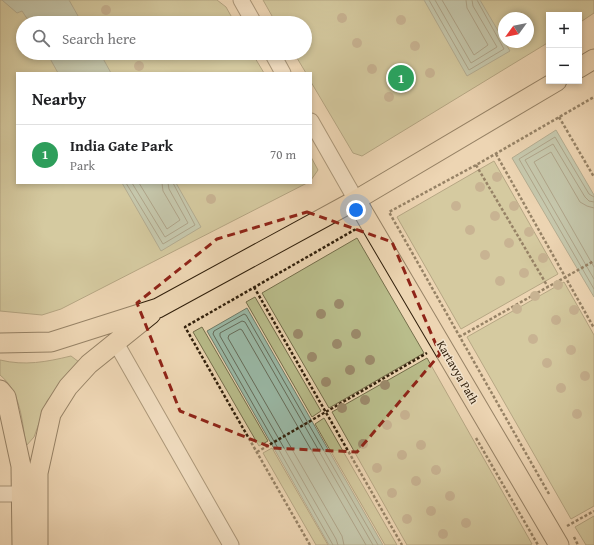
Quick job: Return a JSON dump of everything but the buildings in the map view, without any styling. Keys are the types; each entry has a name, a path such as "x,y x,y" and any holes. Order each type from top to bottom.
{"main road":[{"path":"582,66 594,60"},
{"path":"0,343 51,342 158,308 356,200 553,84"},
{"name":"Kartavya Path","path":"356,200 559,545"},
{"path":"22,545 21,494 51,414 68,387 88,364 158,308"},
{"path":"2,396 30,469 38,545"}],"street":[{"path":"241,0 250,16"},
{"path":"276,60 282,72"},
{"path":"312,123 356,200"},
{"path":"116,343 231,545"},
{"path":"0,494 21,494"}],"path":[{"path":"552,499 389,212 476,165 594,97"},
{"path":"558,117 594,177"},
{"path":"495,154 594,328"},
{"path":"476,165 548,287"},
{"path":"310,545 185,327 356,229 360,236"},
{"path":"459,337 594,261"},
{"path":"254,288 402,545"},
{"path":"423,346 431,360"},
{"path":"257,452 427,353"},
{"path":"474,435 537,545"},
{"path":"567,526 594,511"},
{"path":"563,519 578,545"}],"highlighted area":[{"path":"307,212 392,242 440,354 357,452 273,448 180,411 137,303 217,239"}],"green space":[{"path":"0,0 217,0 226,7 231,16 16,16 16,60 256,60 263,72 16,72 16,184 305,184 61,309 42,315 0,311"},
{"path":"263,0 594,0 594,13 582,21 582,12 546,12 546,44 362,156 353,153 312,84 312,72 305,72 298,60 312,60 312,16 272,16"},
{"path":"312,159 318,170 312,179"},
{"path":"494,161 558,274 461,329 397,217"},
{"path":"357,238 424,353 329,408 262,293"},
{"path":"564,282 594,335 594,506 571,519 467,337"},
{"path":"255,297 321,411 312,417 246,302"},
{"path":"202,327 268,441 259,446 193,332"},
{"path":"71,356 79,362 47,401 34,437 26,446 22,417 12,390 0,375 0,360 27,363"},
{"path":"427,358 532,544 407,545 332,412"},
{"path":"324,418 397,545 385,545 315,424"},
{"path":"272,448 328,545 316,545 263,453"},
{"path":"594,516 594,545 586,545 575,527"}],"water":[{"path":"2,0 69,0 78,16 25,16 22,11 17,13"},
{"path":"424,0 480,0 498,31 498,48 508,48 510,51 467,76"},
{"path":"51,60 104,60 110,72 57,72"},
{"path":"556,130 594,195 594,297 512,158"},
{"path":"123,184 177,184 201,227 161,251"},
{"path":"247,308 383,545 329,545 207,331"}],"place":[{"name":"India Gate Park","path":"401,78"}]}
